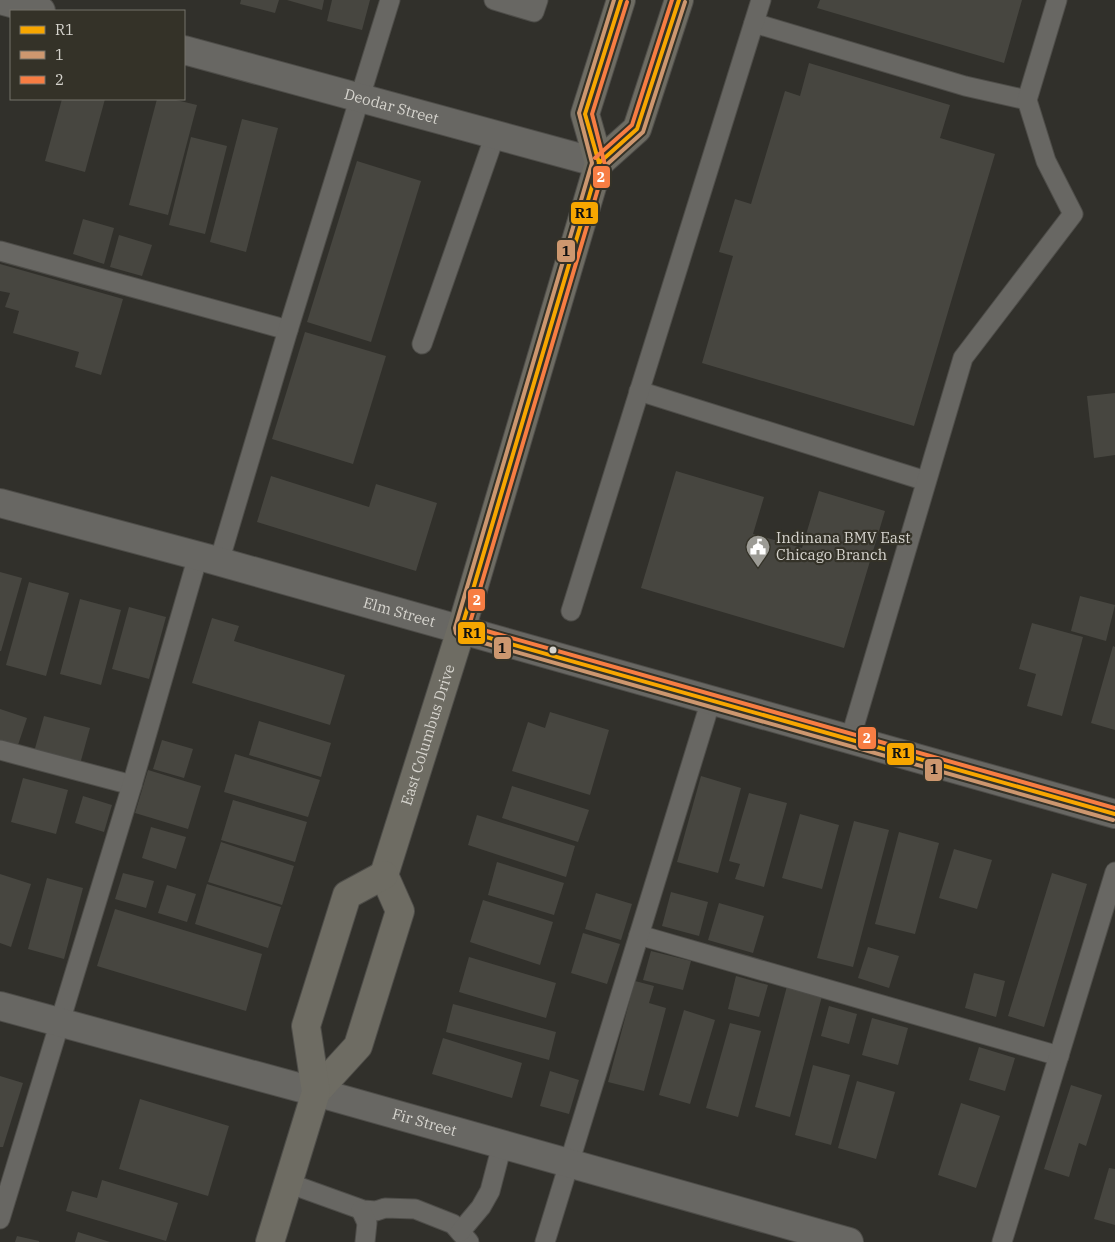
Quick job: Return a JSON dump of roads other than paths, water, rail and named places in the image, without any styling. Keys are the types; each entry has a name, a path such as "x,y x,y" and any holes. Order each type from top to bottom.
{"main road":[{"path":"622,0 585,114 599,163 637,130 679,0"},
{"name":"East Columbus Drive","path":"384,875 460,630 599,163"},
{"path":"270,1242 316,1092 358,1046 400,911 384,875 347,895 306,1026 316,1092"}],"street":[{"path":"0,0 37,10"},
{"name":"Deodar Street","path":"185,50 599,163"},
{"name":"Elm Street","path":"0,503 208,559 1115,814"},
{"name":"Fir Street","path":"0,1006 316,1092 848,1242"}],"lane":[{"path":"0,1219 132,785 288,330 390,0"},
{"path":"494,0 534,12 538,0"},
{"path":"571,611 761,0"},
{"path":"850,740 963,358 1073,214 1046,161 1027,100 1057,0"},
{"path":"754,22 965,86 1027,100"},
{"path":"422,344 495,135"},
{"path":"0,251 288,330"},
{"path":"639,391 926,481"},
{"path":"545,1242 711,700"},
{"path":"0,750 132,785"},
{"path":"1002,1242 1115,872"},
{"path":"639,935 1059,1056"},
{"path":"288,1184 361,1210 376,1211 386,1208 415,1209 453,1224 464,1237 490,1191 502,1145"},
{"path":"361,1210 367,1223 365,1242"}],"place":[{"name":"Indinana BMV East Chicago Branch","path":"758,568"}]}
